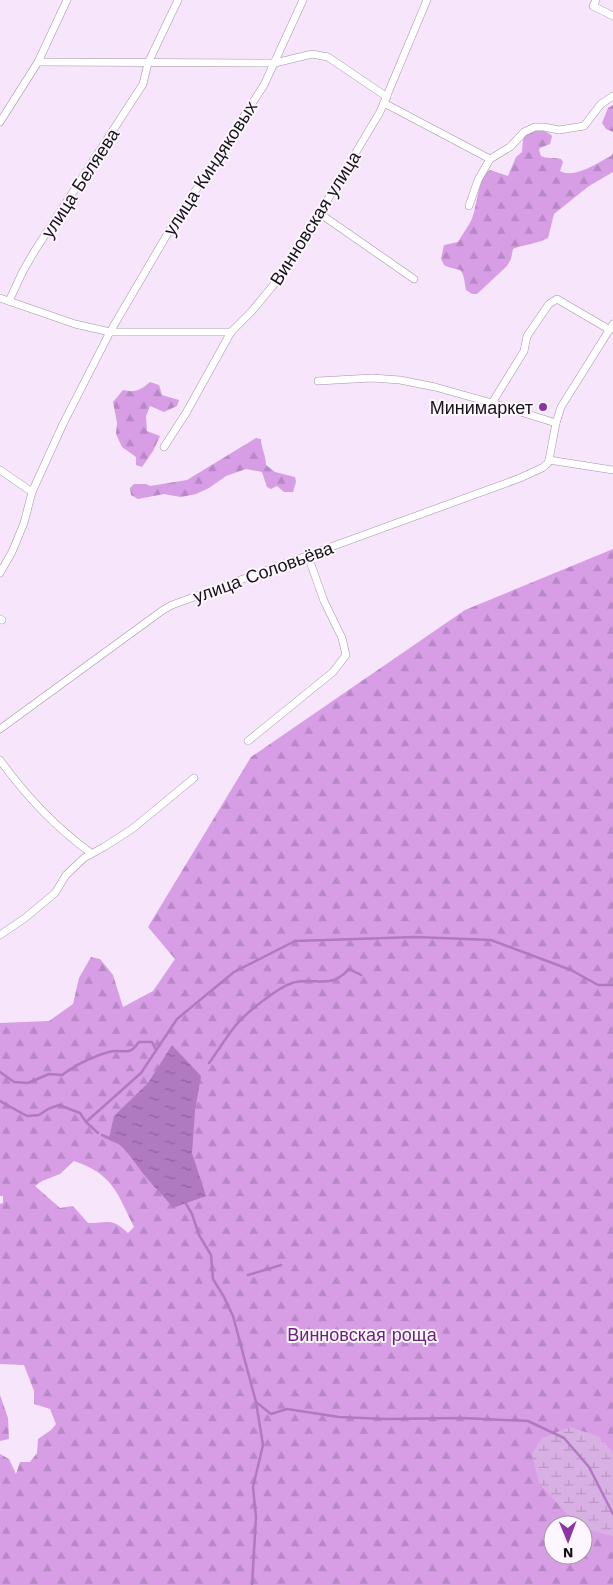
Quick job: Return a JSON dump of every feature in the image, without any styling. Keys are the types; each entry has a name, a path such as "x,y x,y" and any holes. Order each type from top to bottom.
{"street":[{"path":"0,122 38,62 67,0"},
{"name":"улица Беляева","path":"9,301 34,252 143,84 148,63 178,0"},
{"name":"улица Киндяковых","path":"0,572 12,552 24,523 32,492 63,424 110,332 168,234 264,85 303,0"},
{"name":"Винновская улица","path":"164,447 186,413 231,332 252,311 285,272 320,213 386,100 408,42 427,0"},
{"path":"596,0 593,6 613,16"},
{"path":"38,62 275,63 312,54 328,57 386,100 490,159"},
{"path":"469,206 478,180 490,159 510,147 524,132 535,127 559,130 584,126 601,104 613,96"},
{"path":"320,213 414,279"},
{"path":"0,298 75,324 110,332 231,332"},
{"path":"492,403 524,351 527,336 549,304 557,299 611,327 561,407 549,460 613,470"},
{"path":"318,381 372,378 400,380 492,403 556,424"},
{"name":"улица Соловьёва","path":"0,729 163,610 520,478 542,468 549,460"},
{"path":"0,470 32,492"},
{"path":"248,741 333,672 341,664 346,654 342,638 324,601 308,556"},
{"path":"0,760 19,787 47,818 91,853"},
{"path":"0,935 25,918 54,893 66,875 91,853 132,829 194,778"}],"green space":[{"path":"613,105 613,132 606,129 602,123 608,108"},
{"path":"535,130 544,131 552,136 550,144 539,150 541,156 561,159 563,162 560,171 566,173 579,172 611,156 613,153 613,172 589,186 554,214 548,238 513,249 507,266 477,294 472,294 466,290 460,270 444,265 441,259 444,245 458,242 471,221 480,186 486,174 490,170 508,176 516,157 522,152 525,136"},
{"path":"150,382 159,385 162,395 179,400 177,406 164,412 150,406 146,416 147,431 160,436 142,467 136,465 136,457 122,447 116,434 117,423 113,402 123,390 138,390"},
{"path":"256,438 261,439 266,465 275,472 295,477 296,482 293,492 284,492 277,486 271,489 267,487 262,472 246,469 226,476 209,488 196,494 181,497 164,494 138,499 131,495 130,488 134,484 150,486 187,480"},
{"name":"Винновская роща","path":"613,549 613,1585 0,1585 0,1454 9,1459 16,1474 20,1462 30,1462 37,1453 38,1439 56,1424 50,1409 34,1404 34,1391 24,1365 0,1364 0,1204 3,1203 3,1196 0,1196 0,1023 49,1021 73,1004 79,978 91,957 100,959 113,975 123,1007 153,991 175,959 148,927 251,757 465,610","holes":["74,1161 87,1166 106,1179 118,1195 134,1227 128,1233 118,1225 110,1222 88,1223 73,1206 60,1208 35,1186 60,1174"]},
{"path":"0,1395 8,1418 9,1439 0,1441"},
{"path":"570,1427 598,1436 613,1452 613,1536 593,1531 593,1515 568,1515 539,1483 532,1454 542,1438"}],"water":[{"path":"172,1045 201,1076 195,1111 192,1153 206,1196 173,1208 124,1149 109,1138 114,1116 148,1083"}],"waterway":[{"path":"86,1122 141,1073 177,1019 234,972 295,941 416,937 491,940 571,970 598,985 613,985"},
{"path":"209,1063 236,1025 262,1001 278,990 300,981 322,982 335,979 342,976 349,969 361,975"},
{"path":"0,1072 14,1082 28,1083 49,1074 62,1075 83,1062 104,1054 114,1051 129,1051 139,1042 152,1042 156,1050"},
{"path":"0,1101 27,1116 39,1115 59,1105 80,1113 86,1122 98,1133"},
{"path":"102,1135 117,1142"},
{"path":"185,1202 192,1214 199,1235 211,1255 213,1279 233,1316 256,1402 271,1414 287,1409 339,1417 386,1419 462,1418 528,1421 564,1438 589,1467 613,1514"},
{"path":"248,1275 281,1265"},
{"path":"252,1585 256,1517 253,1487 263,1445 256,1402"}],"place":[{"name":"Минимаркет","path":"543,407"}]}
